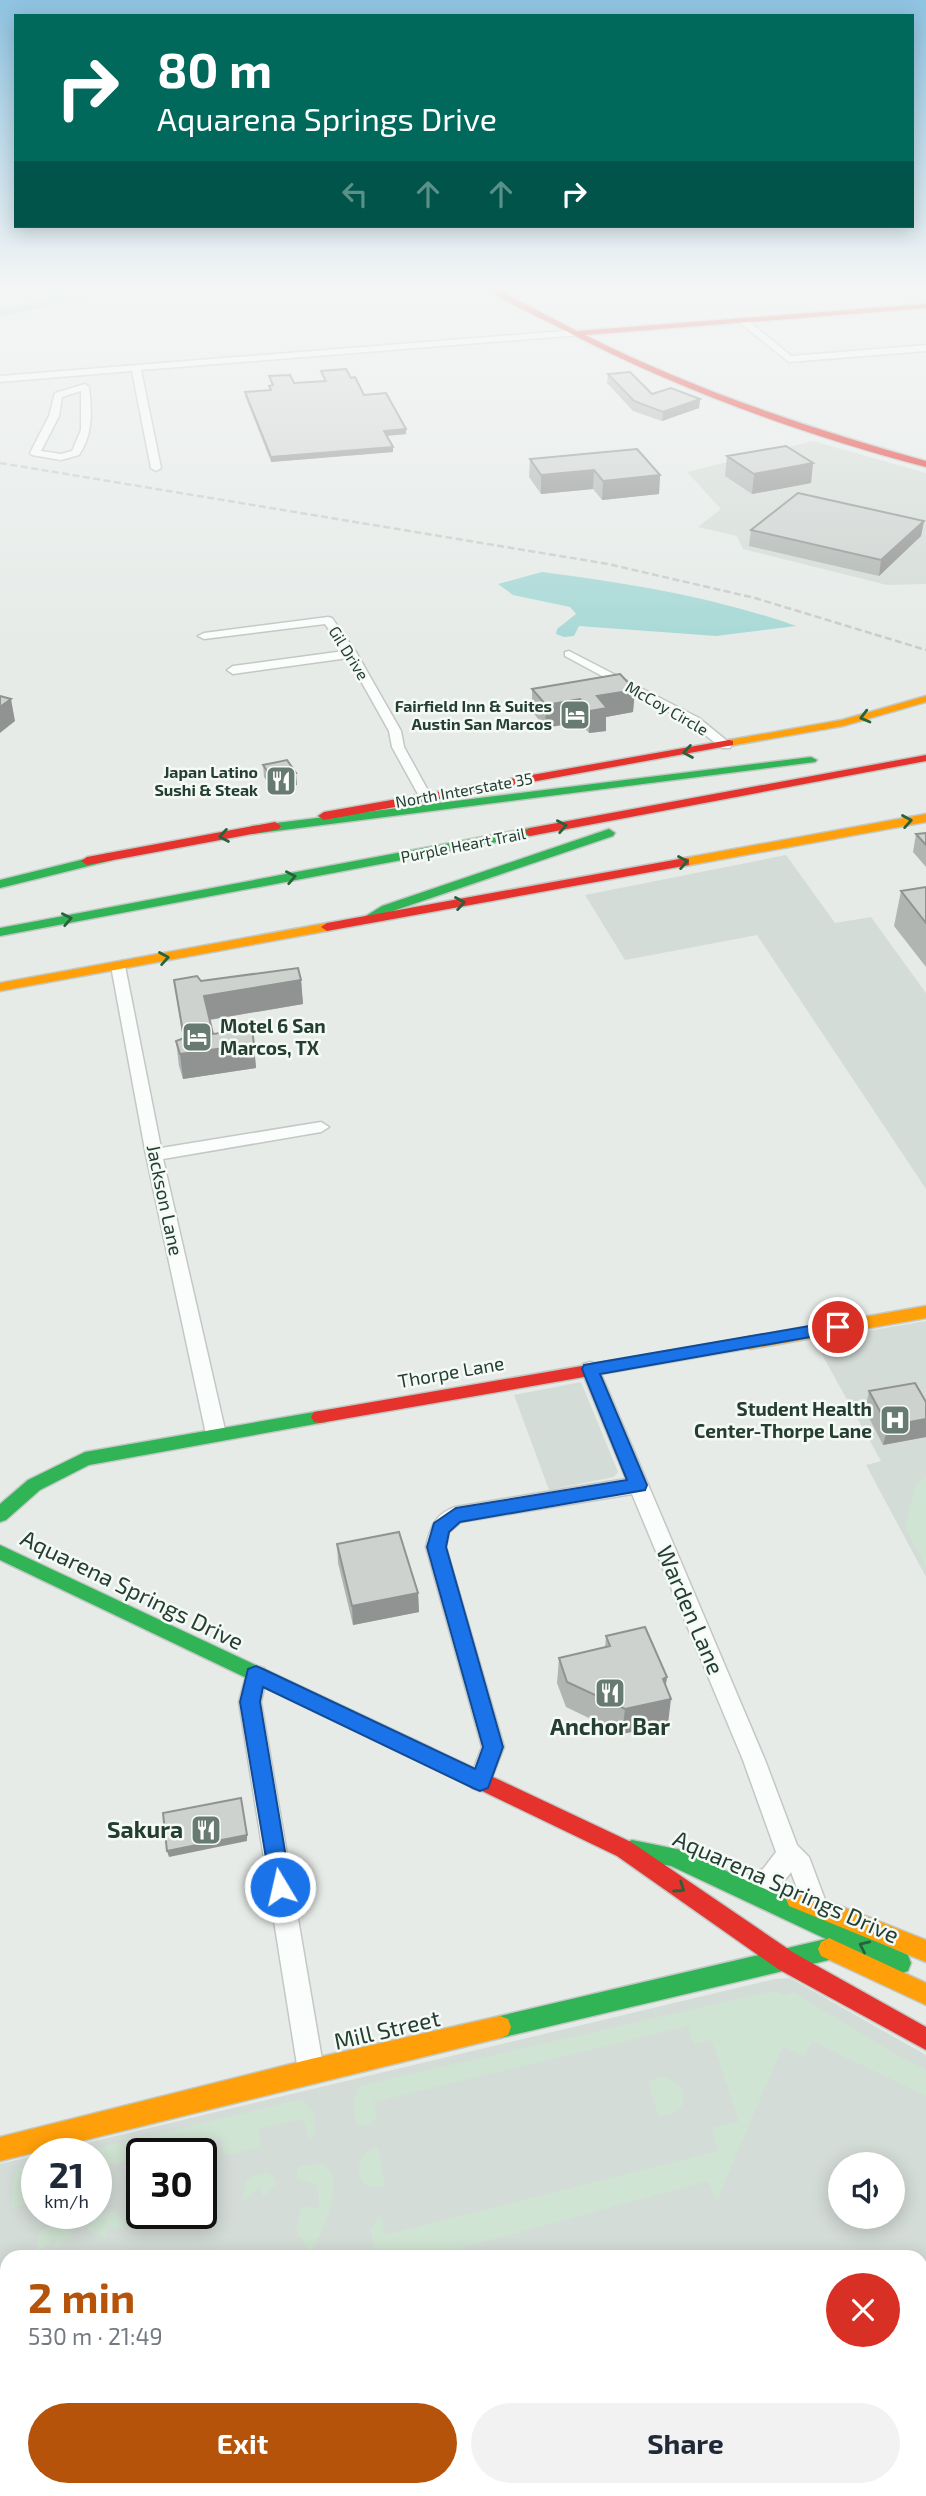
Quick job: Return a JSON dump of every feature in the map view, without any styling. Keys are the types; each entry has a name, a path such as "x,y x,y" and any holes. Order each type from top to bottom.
{"main road":[{"path":"742,406 821,434 926,464"},
{"name":"North Interstate 35","path":"0,877 425,796 843,723 926,699"},
{"path":"367,919 386,909 644,822 926,758"},
{"name":"Purple Heart Trail","path":"0,932 926,758"},
{"path":"252,830 827,759 583,805"},
{"path":"0,987 926,818"},
{"path":"0,884 109,857"},
{"name":"Thorpe Lane","path":"0,1515 19,1495 46,1475 71,1463 100,1455 926,1312"},
{"name":"Aquarena Springs Drive","path":"0,1552 624,1849 786,1961 829,1949 926,1994"},
{"name":"Aquarena Springs Drive","path":"624,1849 673,1857 913,1969"},
{"path":"673,1857 815,1905 926,1951"},
{"path":"786,1961 926,2039"},
{"name":"Mill Street","path":"0,2149 311,2071 786,1961"}],"street":[{"path":"56,406 54,416 35,453 61,457 76,453 82,444 87,406"},
{"path":"144,406 156,467"},
{"name":"Gil Drive","path":"204,636 328,620 351,654 395,731 398,747 425,796"},
{"path":"233,670 351,654"},
{"name":"McCoy Circle","path":"569,654 695,721 726,745"},
{"name":"Jackson Lane","path":"118,966 154,1155 216,1434"},
{"path":"154,1155 321,1127"},
{"name":"Warden Lane","path":"590,1369 754,1760 788,1852 802,1865 815,1905"},
{"path":"480,1781 493,1747 436,1547 440,1528 456,1515 638,1485"},
{"path":"256,1675 250,1702 311,2071"},
{"path":"752,1884 773,1878 788,1852"}],"shaded area":[{"path":"813,441 926,473 926,584 887,585 743,549 737,536 698,527 721,509 687,472"},
{"path":"786,855 835,923 871,917 926,993 926,1189 757,935 625,960 585,895"},
{"path":"926,1321 926,1577 866,1465 881,1461 814,1340"},
{"path":"581,1382 618,1472 614,1477 549,1490 514,1395"},
{"path":"790,1978 926,2055 926,2250 0,2250 0,2164 21,2159 21,2229 112,2229 112,2138 107,2138 775,1979"}],"green space":[{"path":"926,1476 926,1567 905,1527 915,1487"},
{"path":"772,1991 786,1995 793,1992 926,2070 926,2096 812,2041 805,2058 783,2046 717,2200 708,2181 454,2250 374,2250 371,2230 378,2217 381,2218 385,2235 718,2151 712,2128 739,2121 712,2040 694,2044 688,2026 374,2102 377,2118 366,2126 357,2125 353,2104 359,2086"},
{"path":"662,2077 678,2085 684,2102 677,2112 659,2117 648,2081"},
{"path":"301,2099 314,2113 314,2136 310,2140 303,2119 259,2128 261,2147 224,2156 221,2138 141,2138"},
{"path":"126,2142 126,2161 112,2164 112,2145"},
{"path":"378,2147 385,2186 373,2188 364,2183 358,2171 364,2155"},
{"path":"320,2163 329,2170 333,2180 330,2208 312,2250 306,2250 296,2229 302,2206 320,2209 317,2185 296,2178 298,2167"},
{"path":"21,2168 21,2205 12,2207 12,2188 16,2169"},
{"path":"267,2173 273,2176 277,2184 263,2197 261,2186 243,2199 246,2182 253,2176"},
{"path":"112,2212 124,2221 124,2231 112,2227"},
{"path":"45,2229 69,2229 72,2234 56,2248 55,2237 40,2250 36,2250 40,2232"},
{"path":"108,2229 106,2238 87,2230"}],"water":[{"path":"542,572 670,592 734,607 796,626 716,636 579,626 574,636 564,637 556,634 557,629 576,614 570,607 513,595 498,584"}],"building":[{"path":"251,406 393,406 406,429 384,431 393,447 271,457"},
{"path":"648,406 679,406 663,412"},
{"path":"786,446 813,463 754,474 727,456"},
{"path":"637,449 660,475 603,481 594,470 541,475 530,459"},
{"path":"798,493 924,521 881,560 751,530"},
{"path":"620,674 635,690 597,696 607,708 590,711 580,699 546,705 532,689"},
{"path":"0,696 11,699 0,707"},
{"path":"287,760 296,773 272,778 263,765"},
{"path":"926,833 926,845 916,834"},
{"path":"926,887 926,923 901,891"},
{"path":"298,968 301,980 204,996 213,1034 252,1029 254,1044 180,1054 176,1041 184,1038 174,980 197,976 201,981"},
{"path":"915,1383 926,1402 926,1419 888,1426 869,1391"},
{"path":"399,1532 418,1593 352,1606 337,1544"},
{"path":"645,1627 667,1677 663,1679 671,1699 625,1709 567,1682 559,1658 610,1646 606,1636"},
{"name":"Sakura","path":"241,1798 247,1835 167,1851 163,1813"}],"railway":[{"path":"0,463 608,564 755,598 926,650"}],"traffic: fast":[{"path":"252,830 811,760"},
{"path":"0,932 530,832"},
{"path":"367,919 386,909 609,833"},
{"path":"0,884 109,857"},
{"path":"0,1515 34,1485 85,1459 320,1417"},
{"path":"0,1552 425,1754"},
{"path":"632,1850 673,1857 900,1963"},
{"path":"500,2027 829,1949"}],"traffic: slow":[{"path":"729,743 843,723 926,699"},
{"path":"685,862 926,818"},
{"path":"0,987 327,927"},
{"path":"750,1343 926,1312"},
{"path":"797,1899 926,1951"},
{"path":"829,1949 926,1994"},
{"path":"0,2149 500,2027"}],"traffic: jam":[{"path":"743,406 926,464"},
{"path":"324,816 729,743"},
{"path":"530,832 926,758"},
{"path":"87,861 275,826"},
{"path":"327,927 685,862"},
{"path":"320,1417 750,1343"},
{"path":"425,1754 624,1849 786,1961 926,2039"}],"place":[{"name":"Fairfield Inn & Suites Austin San Marcos","path":"575,715"},
{"name":"Japan Latino Sushi & Steak","path":"281,781"},
{"name":"Motel 6 San Marcos, TX","path":"197,1037"},
{"name":"Student Health Center-Thorpe Lane","path":"895,1420"},
{"name":"Anchor Bar","path":"610,1693"},
{"name":"Sakura","path":"206,1830"}],"route":[{"path":"280,1887 250,1702 256,1675 480,1781 493,1747 436,1547 440,1528 456,1515 638,1485 590,1369 838,1327"}]}
